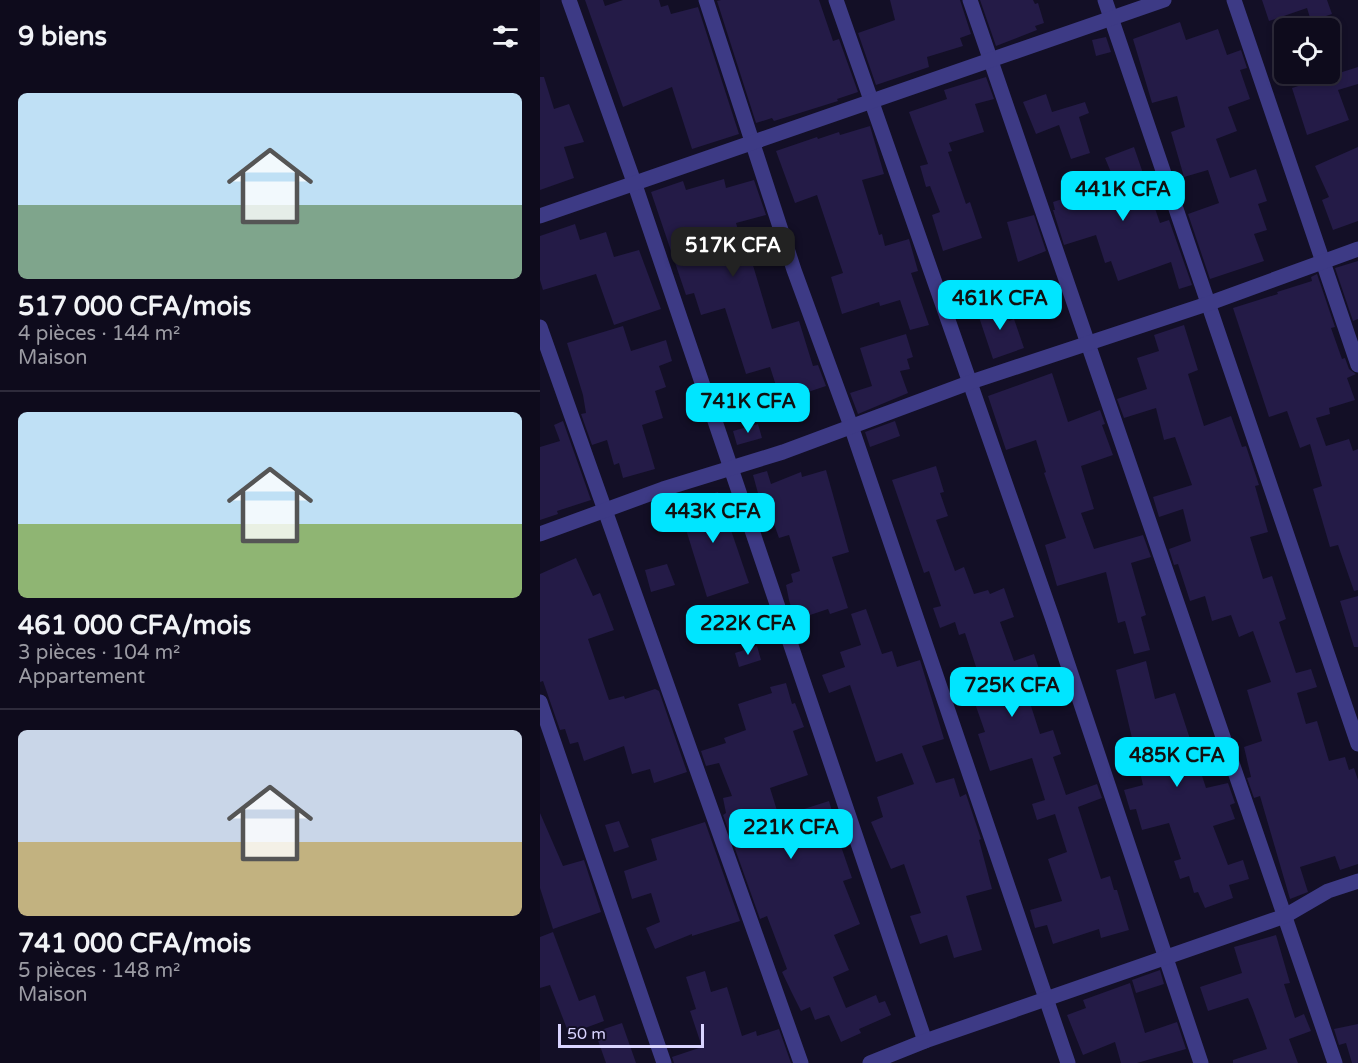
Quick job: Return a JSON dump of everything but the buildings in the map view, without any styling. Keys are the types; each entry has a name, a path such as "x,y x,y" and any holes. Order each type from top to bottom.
{"street":[{"path":"569,0 634,182 729,469 925,1041"},
{"path":"706,0 795,270 851,426 1044,999 1068,1063"},
{"path":"836,0 1052,617 1201,1063"},
{"path":"970,0 1090,343 1335,1063"},
{"path":"1105,0 1210,303 1358,744"},
{"path":"540,216 1111,16 1164,0"},
{"path":"1234,0 1358,365"},
{"path":"540,534 971,382 1210,303 1358,249"},
{"path":"540,327 801,1063"},
{"path":"540,702 664,1063"},
{"path":"870,1063 925,1041 1285,916 1328,891 1358,881"}]}
